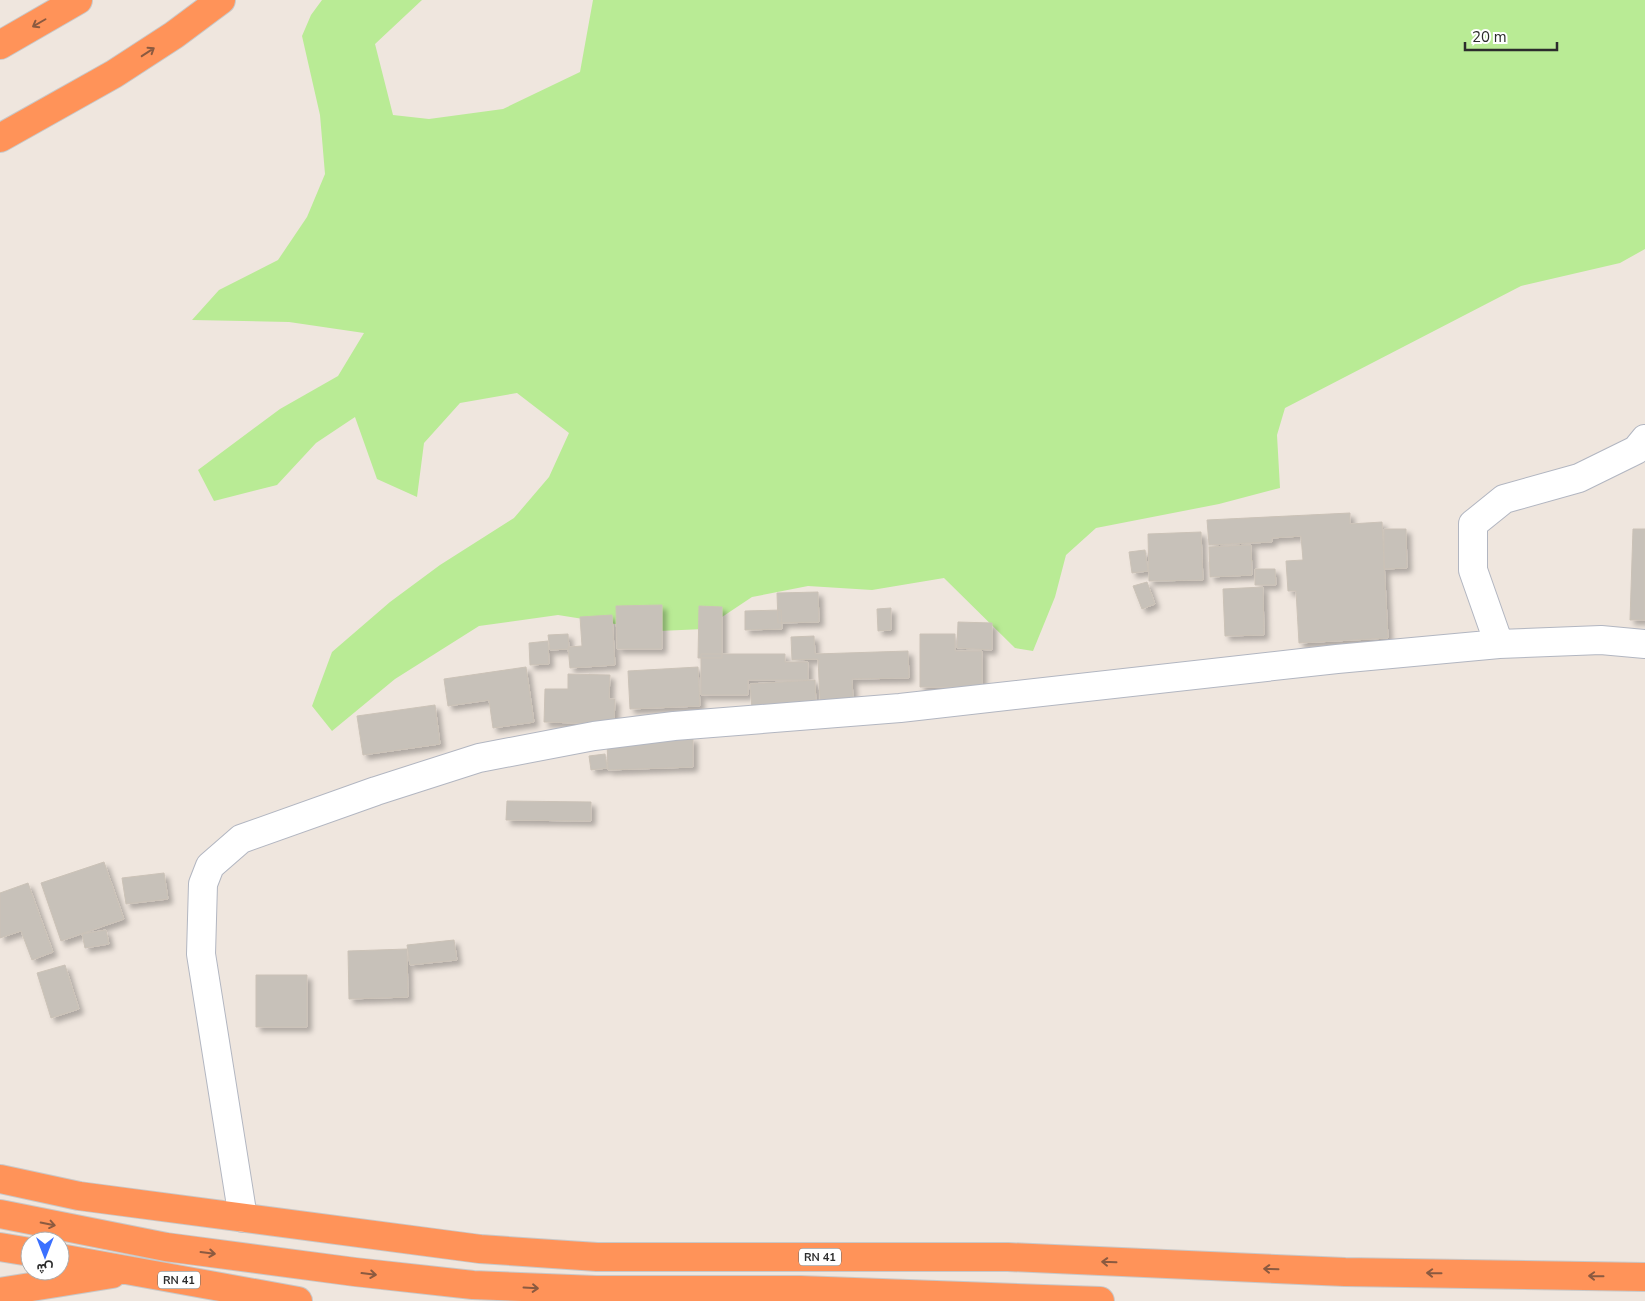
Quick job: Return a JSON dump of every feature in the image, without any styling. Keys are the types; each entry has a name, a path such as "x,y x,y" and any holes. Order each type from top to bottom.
{"highway":[{"path":"0,45 78,0"},
{"path":"0,153 174,35 221,0"},
{"path":"0,138 114,74"},
{"name":"RN 41","path":"0,1179 79,1196 480,1249 597,1257 1008,1258 1344,1272 1645,1277"},
{"path":"0,1214 166,1247 355,1272 474,1285 596,1290 800,1290 1100,1301"},
{"path":"0,1247 20,1250"},
{"name":"RN 41","path":"70,1260 298,1301"},
{"name":"RN 41","path":"0,1292 130,1271"},
{"path":"856,1301 907,1294"}],"street":[{"path":"1499,644 1472,570 1472,524 1504,499 1579,478 1636,450 1645,439"},
{"path":"243,1218 201,954 200,933 203,884 206,875 210,866 241,839 376,791 479,758 594,736 674,726 900,708 1499,644 1600,640 1645,644"}],"green space":[{"path":"322,0 422,0 375,44 393,115 429,119 503,109 580,72 593,0 1645,0 1645,249 1620,263 1521,286 1285,408 1277,435 1280,488 1219,504 1096,528 1066,555 1055,597 1033,651 1015,648 944,578 872,590 808,586 752,597 704,629 659,631 558,615 479,626 395,679 332,731 312,706 332,652 390,602 440,565 514,518 549,477 569,433 517,393 460,403 424,443 417,497 377,479 355,417 316,443 277,485 214,501 198,470 280,409 338,376 364,333 289,322 192,320 219,290 278,260 307,217 325,174 320,115 302,36 311,15"}],"building":[{"path":"1350,513 1350,524 1382,522 1388,638 1299,643 1296,591 1288,591 1286,561 1303,560 1301,536 1272,538 1272,542 1209,545 1207,520"},
{"path":"1384,529 1406,529 1407,568 1384,569"},
{"path":"1633,529 1645,529 1645,620 1630,620"},
{"path":"1201,532 1203,580 1149,581 1148,534"},
{"path":"1251,545 1252,575 1210,577 1209,547"},
{"path":"1145,550 1148,571 1132,573 1129,552"},
{"path":"1255,569 1275,569 1276,585 1255,585"},
{"path":"1147,582 1155,604 1142,609 1133,586"},
{"path":"1263,587 1264,635 1225,636 1223,589"},
{"path":"818,592 819,622 778,623 777,593"},
{"path":"662,605 662,649 617,649 616,606"},
{"path":"699,606 722,607 722,658 698,658"},
{"path":"891,608 891,630 878,631 877,609"},
{"path":"781,610 782,629 745,630 745,611"},
{"path":"612,615 615,665 570,668 568,647 582,646 580,617"},
{"path":"958,622 992,623 992,650 957,648"},
{"path":"568,634 569,649 550,650 548,635"},
{"path":"920,634 955,634 955,651 982,651 982,687 920,687"},
{"path":"814,636 815,654 908,651 909,678 852,679 853,699 820,700 818,659 792,660 791,637"},
{"path":"548,641 549,664 530,665 529,643"},
{"path":"701,654 785,654 785,662 808,662 808,680 748,680 748,695 701,695"},
{"path":"526,667 534,722 493,728 489,700 448,706 444,679"},
{"path":"698,667 700,706 630,709 628,671"},
{"path":"568,674 610,675 609,699 615,699 614,724 544,722 545,689 568,689"},
{"path":"815,680 816,706 752,709 750,684"},
{"path":"435,705 440,744 363,755 357,716"},
{"path":"693,738 693,767 608,770 607,741"},
{"path":"605,754 607,768 591,770 589,756"},
{"path":"507,801 591,802 591,821 506,820"},
{"path":"104,862 124,919 61,941 41,883"},
{"path":"164,873 168,899 126,904 122,878"},
{"path":"28,883 53,952 32,960 21,931 0,938 0,893"},
{"path":"106,930 109,944 85,948 82,934"},
{"path":"454,940 457,960 410,965 407,945"},
{"path":"407,949 408,997 349,999 348,951"},
{"path":"65,965 79,1009 51,1018 37,973"},
{"path":"256,975 307,975 307,1027 256,1027"}]}
